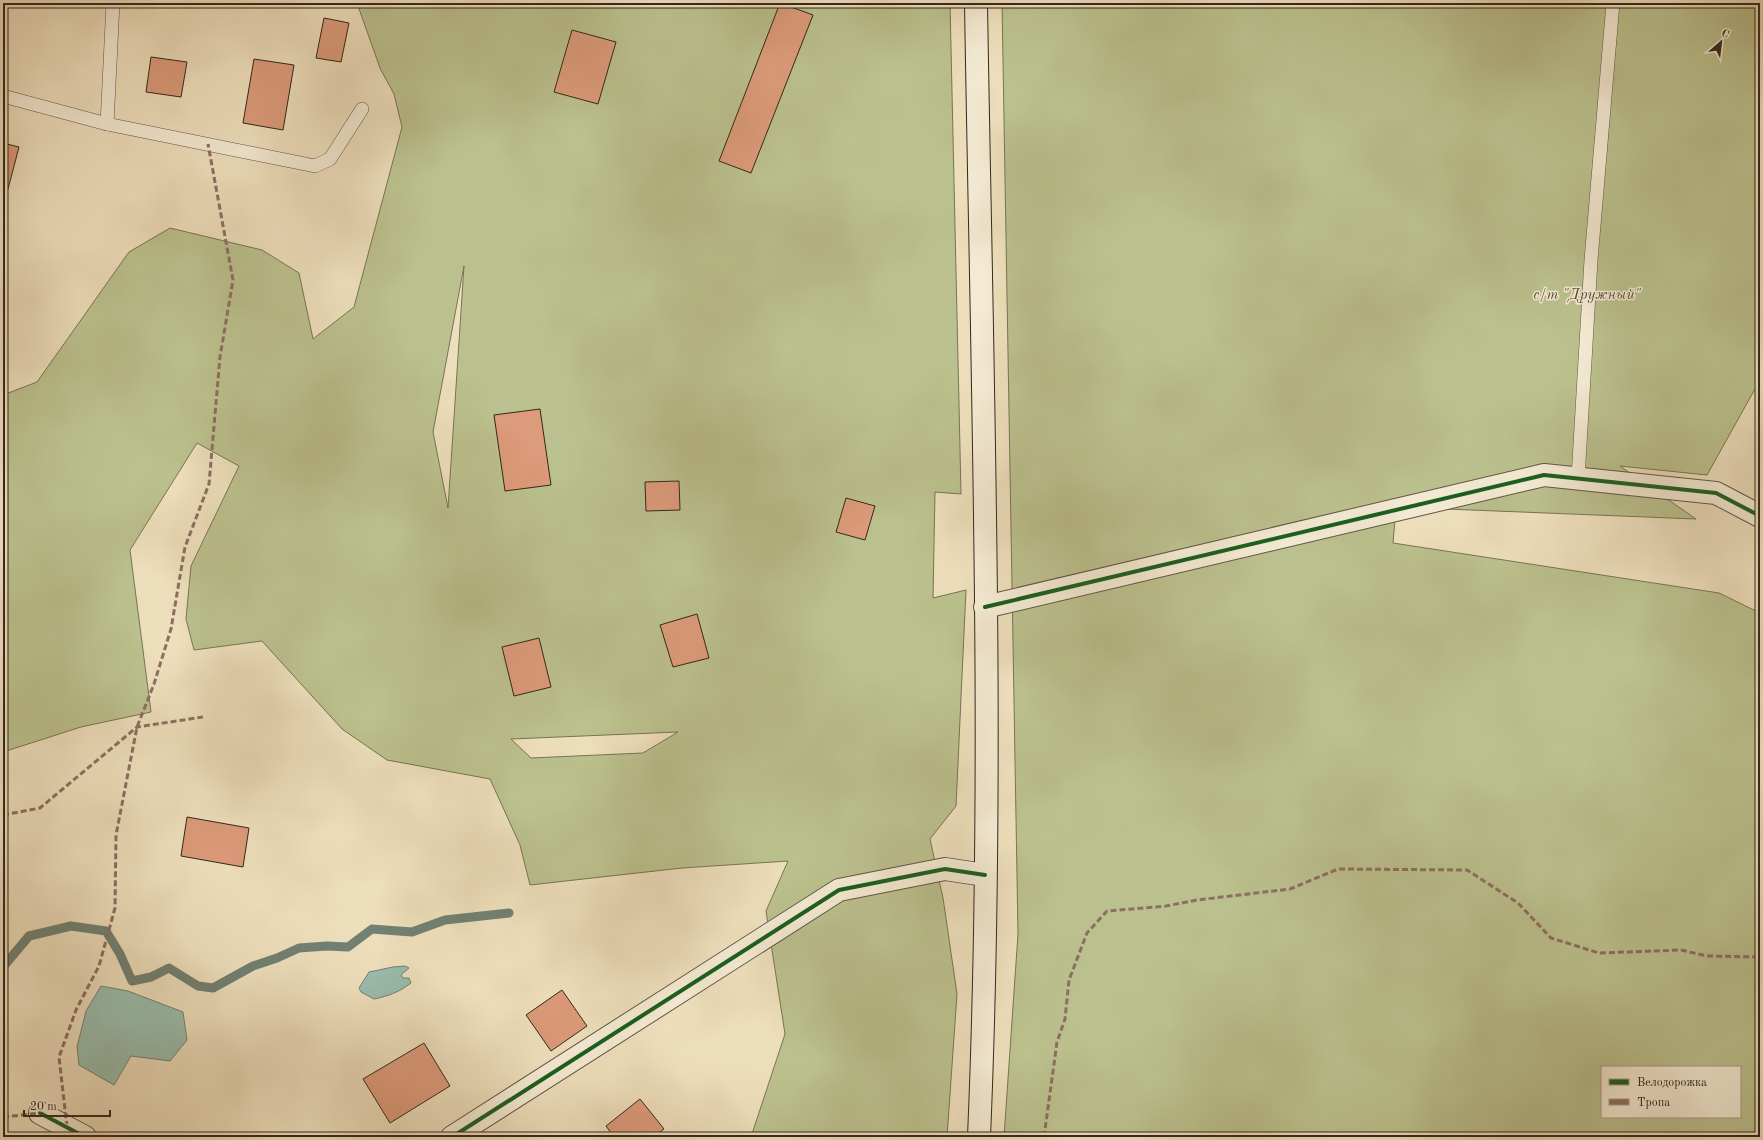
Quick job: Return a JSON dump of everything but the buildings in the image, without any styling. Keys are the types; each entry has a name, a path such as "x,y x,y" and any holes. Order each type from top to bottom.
{"street":[{"path":"976,3 986,607 985,875 979,1137"},
{"path":"986,607 1544,475 1716,493 1760,516"},
{"path":"452,1137 839,890 946,869 985,875"},
{"path":"40,1113 84,1137"}],"lane":[{"path":"107,124 113,3"},
{"path":"1578,478 1592,260 1613,3"},
{"path":"3,96 107,124 315,166 330,159 362,109"}],"green space":[{"path":"357,3 950,3 961,494 935,492 933,598 966,590 956,806 930,839 943,898 957,994 947,1137 751,1137 785,1034 766,911 788,861 682,868 530,885 520,845 490,779 387,760 342,729 262,641 194,650 186,619 191,566 239,466 197,443 130,550 151,712 81,727 3,752 3,395 37,382 129,252 170,228 262,250 299,273 313,339 354,307 402,127 394,94 380,68","holes":["464,266 448,508 433,432","678,732 643,753 531,758 511,739"]},
{"name":"с/т \"Дружный\"","path":"1002,3 1760,3 1760,380 1707,475 1620,466 1696,519 1396,507 1393,543 1719,593 1760,613 1760,1137 1004,1137 1018,934"}],"shaded area":[{"path":"405,966 409,968 401,975 403,978 409,978 411,983 402,989 389,995 374,999 361,992 359,988 369,972"},
{"path":"101,986 128,991 183,1012 187,1040 170,1061 131,1056 114,1085 79,1065 77,1047 86,1011"}],"waterway":[{"path":"3,967 29,936 71,926 106,931 120,954 132,981 151,977 169,968 198,986 213,988 253,966 277,958 299,948 327,946 348,947 372,929 412,932 445,920 509,913"}],"marked path":[{"path":"67,1127 59,1057 76,1010 99,966 115,908 116,835 137,727 154,684 171,629 185,547 209,484 220,357 233,280 208,144"},
{"path":"3,815 40,808 137,727 203,717"},
{"path":"1044,1137 1057,1042 1065,1019 1069,980 1087,933 1107,911 1166,906 1197,900 1290,889 1338,869 1467,870 1518,903 1551,938 1599,953 1681,950 1707,956 1760,957"},
{"path":"3,1117 40,1113"}],"cycle path":[{"path":"985,607 1544,475 1716,493 1760,516"},
{"path":"452,1137 839,890 945,869 985,875"},
{"path":"40,1113 85,1137"}]}
